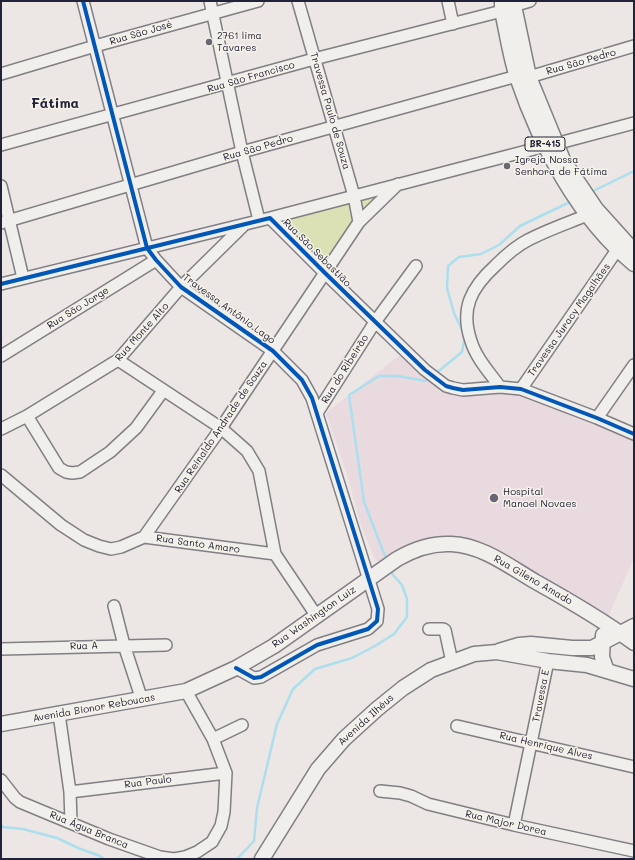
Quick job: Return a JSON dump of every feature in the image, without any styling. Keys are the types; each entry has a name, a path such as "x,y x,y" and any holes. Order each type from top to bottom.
{"main road":[{"name":"BR-415","path":"507,5 523,76 551,145 588,215 617,250 634,264"},
{"name":"BR-415","path":"551,145 563,160 596,210 634,252"},
{"name":"Rua Washington Luiz","path":"186,691 236,668 274,646 391,562 423,546 441,544"},
{"name":"Rua Gileno Amado","path":"441,544 462,545 485,552 600,619 620,633"},
{"path":"600,619 603,632 602,657 606,671"},
{"name":"Avenida Ilhéus","path":"262,859 318,769 344,739 403,688 431,670 474,654 497,652 519,645 531,644 572,648 592,648 634,626"},
{"path":"620,633 634,643"},
{"name":"Avenida Ilhéus","path":"497,652 548,661 587,665 634,679"},
{"name":"Avenida Bionor Reboucas","path":"1,724 186,691"}],"street":[{"name":"Travessa Antônio Lago","path":"83,1 114,115 130,185 147,248 156,260 181,286 273,351 302,380 312,398 368,578"},
{"path":"210,1 242,152 265,219"},
{"name":"Rua São José","path":"1,74 95,46 258,1"},
{"name":"Travessa Paulo de Souza","path":"298,1 354,196 359,222"},
{"path":"448,1 453,24"},
{"name":"Rua São Francisco","path":"1,145 228,84 314,59 453,24 507,5 530,1"},
{"name":"Rua São Pedro","path":"6,222 242,152 634,46"},
{"path":"1,284 244,225 634,123"},
{"name":"Rua Reinaldo Andrade de Souza","path":"144,537 221,428 359,222 398,184"},
{"path":"1,186 6,222 23,278"},
{"path":"500,387 471,342 466,314 471,295 478,283 504,256 528,240 588,215"},
{"name":"Rua São Sebastião","path":"265,219 325,273 425,370 446,386 463,390 500,387 521,389 634,434"},
{"name":"Rua Monte Alto","path":"1,429 28,416 118,360 181,286 244,225"},
{"name":"Travessa Juracy Magalhães","path":"521,389 617,250"},
{"name":"Rua São Jorge","path":"1,356 156,260"},
{"name":"Rua do Ribeirão","path":"317,414 375,322 416,266"},
{"path":"118,360 221,428 247,451 259,471 276,554 316,615"},
{"path":"597,418 634,365"},
{"path":"28,416 59,468 66,472 80,472 125,440 136,428 163,391"},
{"name":"Rua Santo Amaro","path":"1,475 61,525 84,540 99,546 111,548 121,547 144,537 276,554"},
{"path":"236,668 257,679 317,645 368,629 377,621 378,609 368,578"},
{"path":"114,606 124,645 142,700"},
{"path":"428,629 445,630 452,662"},
{"name":"Rua A","path":"1,649 166,645"},
{"name":"Travessa E","path":"514,825 548,661"},
{"name":"Rua Água Branca","path":"1,780 20,802 109,839 160,857 174,859 197,852 212,842 221,826 224,812 226,773 213,739 186,691"},
{"path":"59,714 70,792 70,822"},
{"path":"213,739 242,725"},
{"name":"Rua Henrique Alves","path":"457,726 634,767"},
{"name":"Rua Paulo","path":"70,792 226,773"},
{"name":"Rua Major Dorea","path":"380,791 400,792 428,804 514,825 634,851"}],"shaded area":[{"name":"Hospital Manoel Novaes","path":"400,355 438,387 449,393 463,395 499,393 530,397 634,439 634,558 609,615 603,614 479,542 461,536 439,536 420,540 409,544 384,561 377,561 361,525 346,471 326,413"}],"green space":[{"path":"390,188 362,213 357,198"},
{"path":"350,201 353,222 327,261 282,220"}],"waterway":[{"path":"589,193 634,171"},
{"path":"435,374 462,352 465,336 454,313 447,288 448,266 459,257 481,254 499,245 520,226 572,201"},
{"path":"387,561 364,502 349,395 379,376 398,376 425,381 429,378"},
{"path":"237,859 254,841 257,808 277,724 293,689 315,669 352,658 375,646 394,634 407,617 407,599 402,585 393,575 391,569"},
{"path":"1,825 3,827 23,829 57,838 104,859"}],"cycle path":[{"path":"83,1 147,248 181,287 273,351 302,380 312,398 378,609 377,621 368,629 317,645 261,677 254,678 236,668"},
{"path":"1,284 270,218 425,370 446,386 463,390 500,387 521,389 634,434"}],"place":[{"name":"2761 lima Tavares","path":"209,42"},
{"name":"Igreja Nossa Senhora de Fátima","path":"507,166"},
{"name":"Hospital Manoel Novaes","path":"494,498"}],"district":[{"name":"Fátima","path":"55,104"}]}
